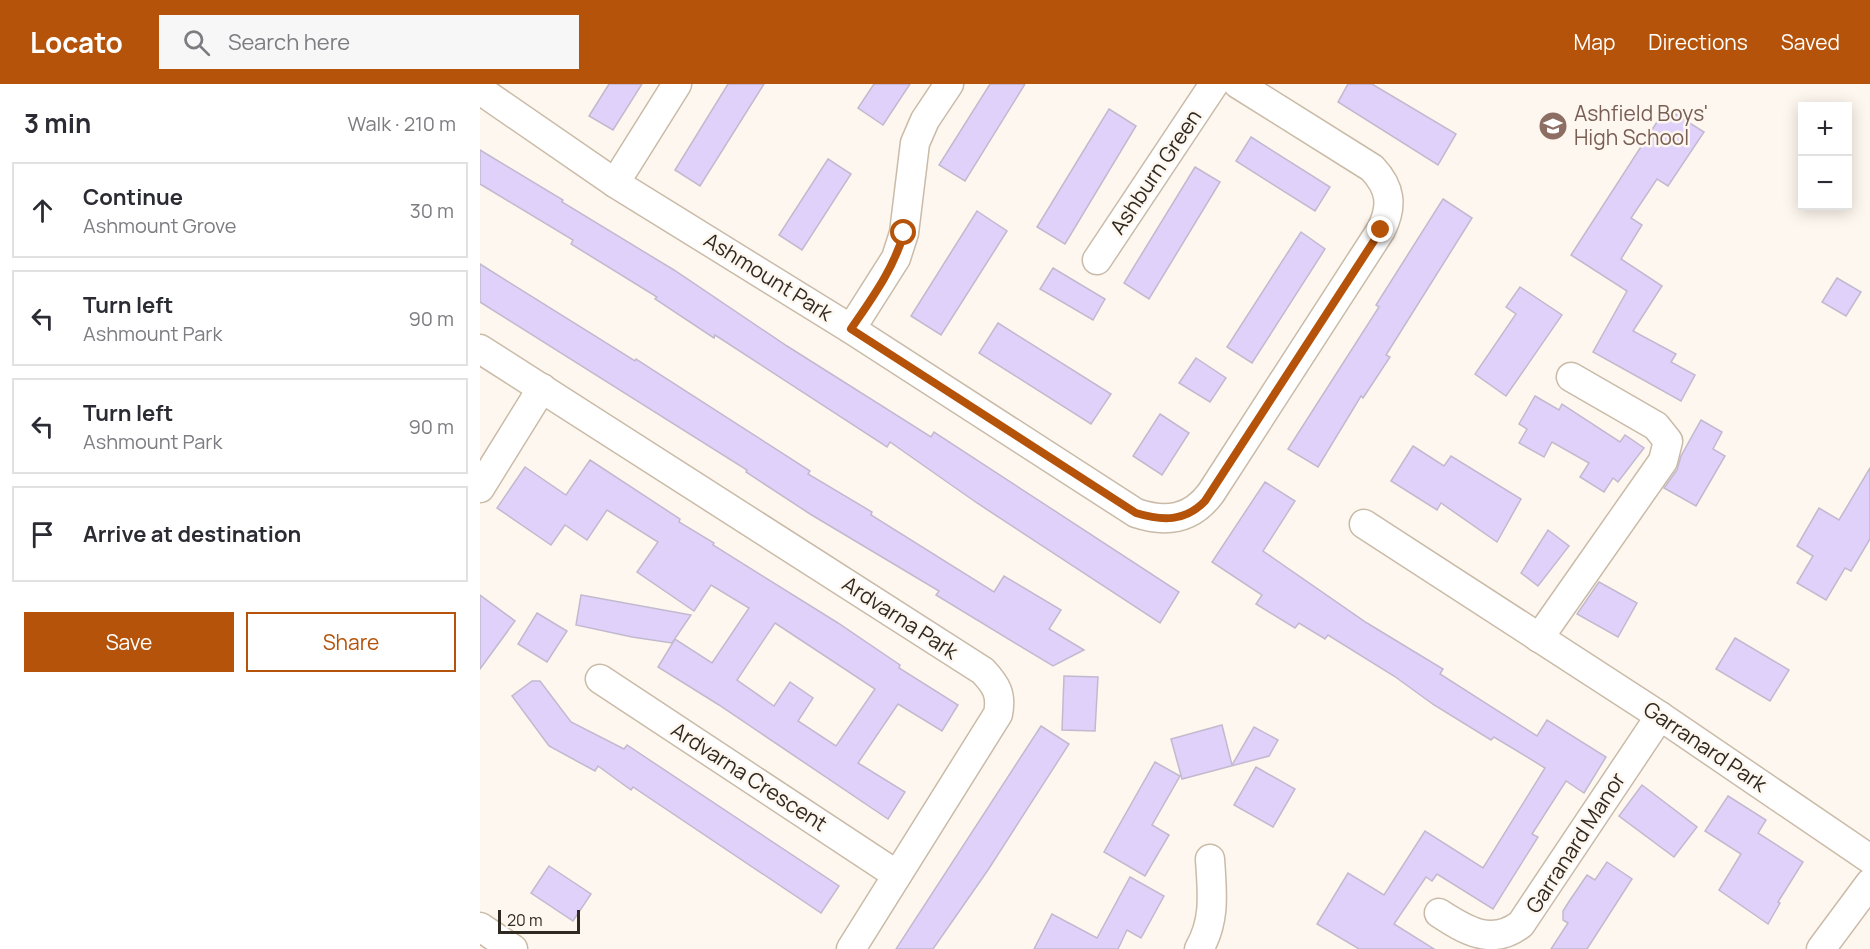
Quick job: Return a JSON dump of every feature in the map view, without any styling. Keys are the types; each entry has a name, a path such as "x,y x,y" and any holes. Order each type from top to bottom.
{"street":[{"path":"615,183 677,84"},
{"path":"851,329 896,258 904,233 915,143 925,120 949,84"},
{"name":"Ashburn Green","path":"1097,260 1214,84"},
{"name":"Ashmount Park","path":"480,90 615,183 851,329 1136,513 1170,520 1193,511 1211,493 1381,230 1389,209 1389,194 1372,168 1238,84"},
{"path":"480,350 542,388 480,488"},
{"path":"1539,638 1663,461 1667,450 1668,441 1656,426 1571,377"},
{"name":"Ardvarna Park","path":"542,388 983,671 996,684 1001,699 998,714 850,949"},
{"name":"Garranard Park","path":"1364,524 1660,716 1870,859"},
{"name":"Ardvarna Crescent","path":"600,679 897,875"},
{"name":"Garranard Manor","path":"1439,913 1463,929 1483,936 1502,934 1521,924 1660,716"},
{"path":"1199,949 1211,926 1210,860"},
{"path":"1821,949 1870,883"},
{"path":"480,927 513,949"}],"building":[{"path":"609,84 642,84 613,130 589,116"},
{"path":"728,84 764,84 700,186 675,170"},
{"path":"874,84 910,84 883,125 858,108"},
{"path":"990,84 1025,84 965,181 939,165"},
{"path":"1348,84 1372,84 1456,134 1438,165 1338,102"},
{"path":"1666,108 1704,132 1668,186 1657,179 1631,218 1642,225 1621,259 1662,286 1633,331 1676,354 1671,362 1695,375 1681,401 1593,352 1627,291 1571,255"},
{"path":"1109,109 1136,126 1065,244 1037,227"},
{"path":"1251,137 1330,187 1315,211 1236,161"},
{"path":"480,150 674,270 787,346 931,437 934,432 1179,592 1160,623 977,503 890,442 887,447 715,335 714,338 655,299 657,297 571,244 573,240 480,184"},
{"path":"828,159 851,174 802,250 779,235"},
{"path":"1195,167 1220,182 1149,299 1124,283"},
{"path":"1443,199 1472,218 1386,355 1390,357 1363,398 1361,396 1318,467 1288,449 1379,307 1376,305"},
{"path":"977,211 1007,231 941,335 911,316"},
{"path":"1301,232 1325,249 1252,363 1227,347"},
{"path":"480,264 635,361 636,359 810,471 808,474 872,512 871,515 994,592 1004,576 1061,610 1049,629 1084,650 1053,666 936,595 939,591 810,514 746,472 747,470 480,302"},
{"path":"1053,268 1105,299 1093,320 1040,289"},
{"path":"1837,278 1861,292 1846,316 1822,302"},
{"path":"1520,287 1562,315 1506,396 1475,374 1516,314 1506,307"},
{"path":"998,323 1111,394 1091,424 979,353"},
{"path":"1196,358 1226,378 1210,402 1179,383"},
{"path":"1535,396 1559,410 1562,404 1620,442 1625,435 1644,448 1618,482 1613,478 1604,492 1580,477 1589,463 1552,442 1544,457 1519,443 1527,429 1519,424"},
{"path":"1160,414 1189,433 1162,475 1133,456"},
{"path":"1701,420 1722,432 1713,449 1725,456 1696,506 1664,488 1677,470 1681,456"},
{"path":"1413,446 1444,466 1451,456 1521,499 1497,542 1441,503 1437,510 1391,481"},
{"path":"590,460 680,519 679,522 714,543 713,545 838,623 900,665 899,668 958,705 942,731 898,704 858,763 905,792 888,819 719,705 658,667 675,639 712,663 749,608 711,585 694,611 637,572 658,542 607,510 587,540 565,525 551,545 497,508 525,467 566,495","holes":["775,623 875,689 836,746 798,721 813,698 790,682 774,706 737,680"]},
{"path":"1870,468 1870,539 1851,571 1845,568 1826,600 1797,583 1813,556 1797,546 1819,508 1839,520"},
{"path":"1265,482 1295,501 1263,551 1367,623 1443,669 1440,674 1537,736 1547,720 1606,757 1584,793 1566,781 1532,834 1538,837 1493,909 1437,874 1432,881 1426,877 1394,924 1434,949 1359,949 1317,924 1348,873 1384,895 1425,831 1483,868 1545,768 1494,737 1491,740 1328,635 1325,639 1299,623 1295,628 1256,604 1262,595 1212,562"},
{"path":"1548,530 1569,546 1538,586 1521,573"},
{"path":"1599,582 1637,603 1618,637 1577,614"},
{"path":"480,595 515,621 480,669"},
{"path":"581,595 691,615 672,643 632,637 576,625"},
{"path":"537,613 567,631 547,662 518,644"},
{"path":"1735,638 1789,670 1770,701 1716,669"},
{"path":"1064,676 1098,677 1095,731 1062,730"},
{"path":"532,681 540,681 571,722 624,749 627,745 839,886 821,913 633,787 631,790 598,766 595,771 549,746 512,696"},
{"path":"1222,725 1232,765 1254,727 1278,740 1269,756 1182,779 1171,739"},
{"path":"1041,726 1069,744 988,870 933,949 896,949"},
{"path":"1155,762 1180,776 1152,825 1169,835 1145,876 1104,852"},
{"path":"1256,767 1295,789 1273,827 1234,805"},
{"path":"1642,785 1697,827 1674,857 1619,816"},
{"path":"1728,796 1766,820 1758,833 1803,862 1778,902 1780,903 1768,924 1719,890 1741,854 1705,831"},
{"path":"1607,862 1632,879 1587,949 1551,949 1568,923 1563,920 1563,911 1570,900 1587,875 1595,880"},
{"path":"549,866 591,894 573,921 531,893"},
{"path":"1130,877 1164,896 1141,938 1127,930 1118,949 1034,949 1052,914 1097,938"}],"place":[{"name":"Ashfield Boys' High School","path":"1553,126"}],"route":[{"path":"904,233 896,258 886,277 851,329 1136,513 1170,520 1187,515 1205,501 1381,230"}]}
